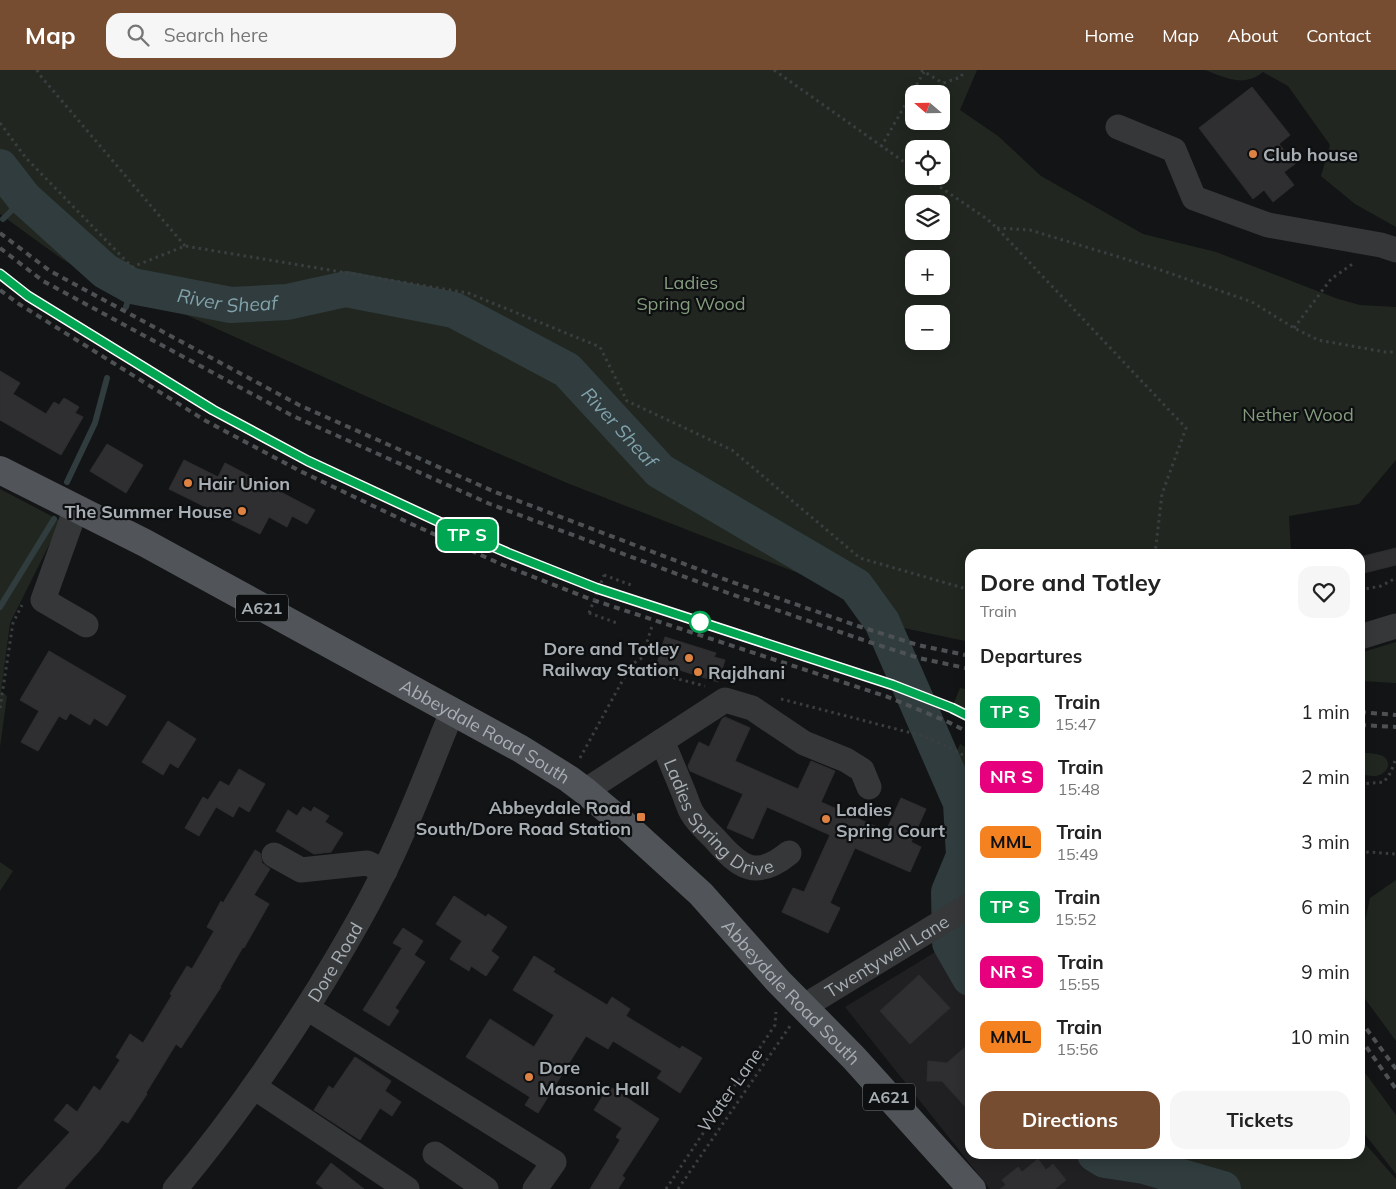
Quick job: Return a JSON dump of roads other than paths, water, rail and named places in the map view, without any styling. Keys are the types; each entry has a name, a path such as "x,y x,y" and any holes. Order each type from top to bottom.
{"main road":[{"name":"Abbeydale Road South","path":"0,470 145,543 521,749 577,785 623,823 701,894 778,981 854,1058 966,1187"}],"street":[{"path":"1118,128 1174,150 1194,198 1268,225 1388,248"},
{"path":"76,508 43,600 86,625"},
{"path":"1365,635 1396,626"},
{"path":"577,785 662,741 725,700 752,708 804,743 846,760 862,770 869,787"},
{"name":"Dore Road","path":"175,1189 254,1087 307,1008 344,947 385,871 452,712"},
{"name":"Ladies Spring Drive","path":"662,741 692,814 728,854 747,866 763,868 777,862 789,852"},
{"path":"274,855 300,870 367,863 385,871"},
{"name":"Twentywell Lane","path":"804,1007 965,908"},
{"path":"307,1008 554,1162 535,1189"},
{"path":"254,1087 407,1189"},
{"path":"435,1154 486,1189"}],"waterway":[{"name":"River Sheaf","path":"0,167 24,198 105,271 132,286 231,305 287,302 346,289 454,310 567,370 660,471 856,586 882,622 961,803 964,856 949,892 950,943 965,969"},
{"path":"3,219 24,198"},
{"path":"126,307 132,286"},
{"path":"67,482 95,423 107,378"},
{"path":"0,607 54,519"},
{"name":"River Sheaf","path":"1103,1159 1144,1166 1223,1189"}],"railway":[{"path":"0,233 50,271 299,405 495,492 732,582 858,626 918,645 965,655"},
{"path":"0,248 43,281 293,416 490,504 728,593 869,642 919,658 965,668"},
{"path":"0,274 28,296 213,410 308,461 417,512 508,553 596,587 893,685 965,714"},
{"path":"0,290 19,304 206,421 300,471 407,522 503,565 590,599 888,697 965,730"},
{"path":"1365,712 1396,715"},
{"path":"1365,725 1396,727"},
{"path":"1365,1027 1396,1069"},
{"path":"1365,1045 1396,1089"}],"train":[{"path":"0,274 28,296 213,410 308,461 417,512 508,553 596,588 893,685 965,714"}],"place":[{"name":"Club house","path":"1253,154"},
{"name":"Hair Union","path":"188,483"},
{"name":"The Summer House","path":"242,511"},
{"name":"Dore and Totley Railway Station","path":"689,658"},
{"name":"Rajdhani","path":"698,672"},
{"name":"Abbeydale Road South/Dore Road Station","path":"641,817"},
{"name":"Ladies Spring Court","path":"826,819"},
{"name":"Dore Masonic Hall","path":"529,1077"}],"park label":[{"name":"Ladies Spring Wood","path":"691,292"},
{"name":"Nether Wood","path":"1298,414"}]}
